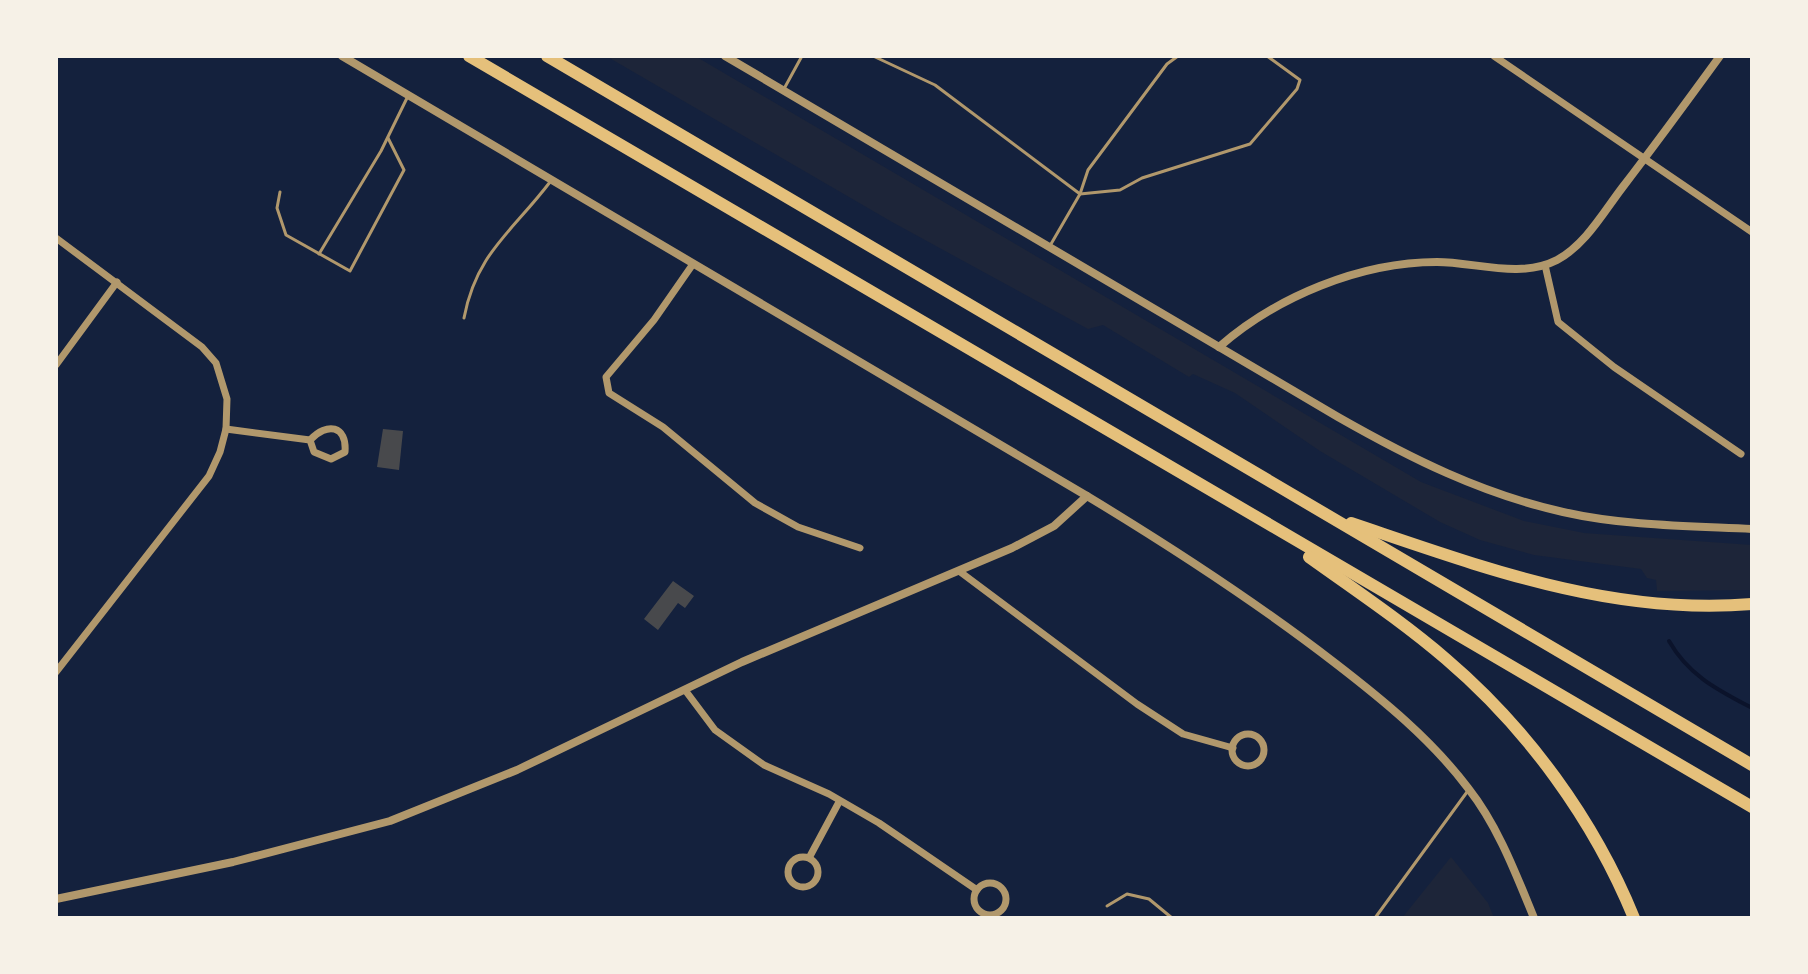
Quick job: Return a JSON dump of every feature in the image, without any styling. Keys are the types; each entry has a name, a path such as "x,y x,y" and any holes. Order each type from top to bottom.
{"highway":[{"path":"469,56 1752,807"},
{"path":"547,56 1752,765"},
{"path":"1326,515 1553,588 1655,603 1752,604"},
{"path":"1258,520 1447,659 1511,723 1575,806 1634,918"}],"street":[{"path":"342,56 1087,496 1202,566 1284,623 1417,730 1469,789 1504,846 1534,918"},
{"path":"725,56 1400,452 1478,487 1548,508 1602,519 1752,529"},
{"path":"1494,56 1752,232"},
{"path":"1219,347 1258,317 1282,304 1313,290 1383,268 1437,262 1509,268 1545,265 1566,254 1588,233 1720,56"},
{"path":"56,238 184,330 216,363 227,399 226,429 209,476 56,672"},
{"path":"693,264 654,320 612,367 606,377 609,393 663,427 755,503 798,527 860,548"},
{"path":"1545,265 1558,322 1614,367 1741,454"},
{"path":"56,365 117,282"},
{"path":"226,429 310,440 326,427 335,427 341,431 346,442 345,452 331,459 319,457 310,440"},
{"path":"56,899 256,857 390,821 517,770 742,662 959,571 1054,526 1087,496"},
{"path":"959,571 1171,726 1203,741 1233,748"},
{"path":"685,690 715,730 764,765 879,823 977,890"},
{"path":"1250,734 1260,739 1264,755 1258,763 1244,766 1234,759 1233,748 1238,738 1250,734"},
{"path":"809,858 839,802"},
{"path":"799,857 809,858 818,870 815,879 803,887 794,884 788,876 789,866 799,857"},
{"path":"986,883 998,884 1006,893 1003,909 994,915 979,911 974,899 977,890 986,883"}],"lane":[{"path":"783,90 802,56"},
{"path":"873,56 935,85 1080,194 1120,190 1142,178 1250,144 1297,89 1300,80 1267,56"},
{"path":"1049,247 1080,194 1088,170 1167,64 1178,56"},
{"path":"319,254 388,138 409,95"},
{"path":"280,192 278,217 286,235 350,271 404,170 388,138"},
{"path":"464,318 468,294 488,256 506,230 529,210 552,179"},
{"path":"1375,918 1469,789"},
{"path":"1107,906 1127,894 1149,899 1172,918"}],"shaded area":[{"path":"606,56 695,56 1421,482 1524,521 1584,533 1752,545 1752,590 1657,591 1656,580 1647,578 1641,569 1534,555 1480,540 1440,522 1320,451 1235,393 1193,374 1189,377 1103,325 1088,329 892,222"},
{"path":"1451,857 1488,903 1494,918 1402,918"}],"building":[{"path":"383,429 403,431 399,470 377,467"},
{"path":"673,581 694,596 685,608 678,603 658,630 644,619"}],"waterway":[{"path":"1669,641 1695,673 1752,708"}]}
